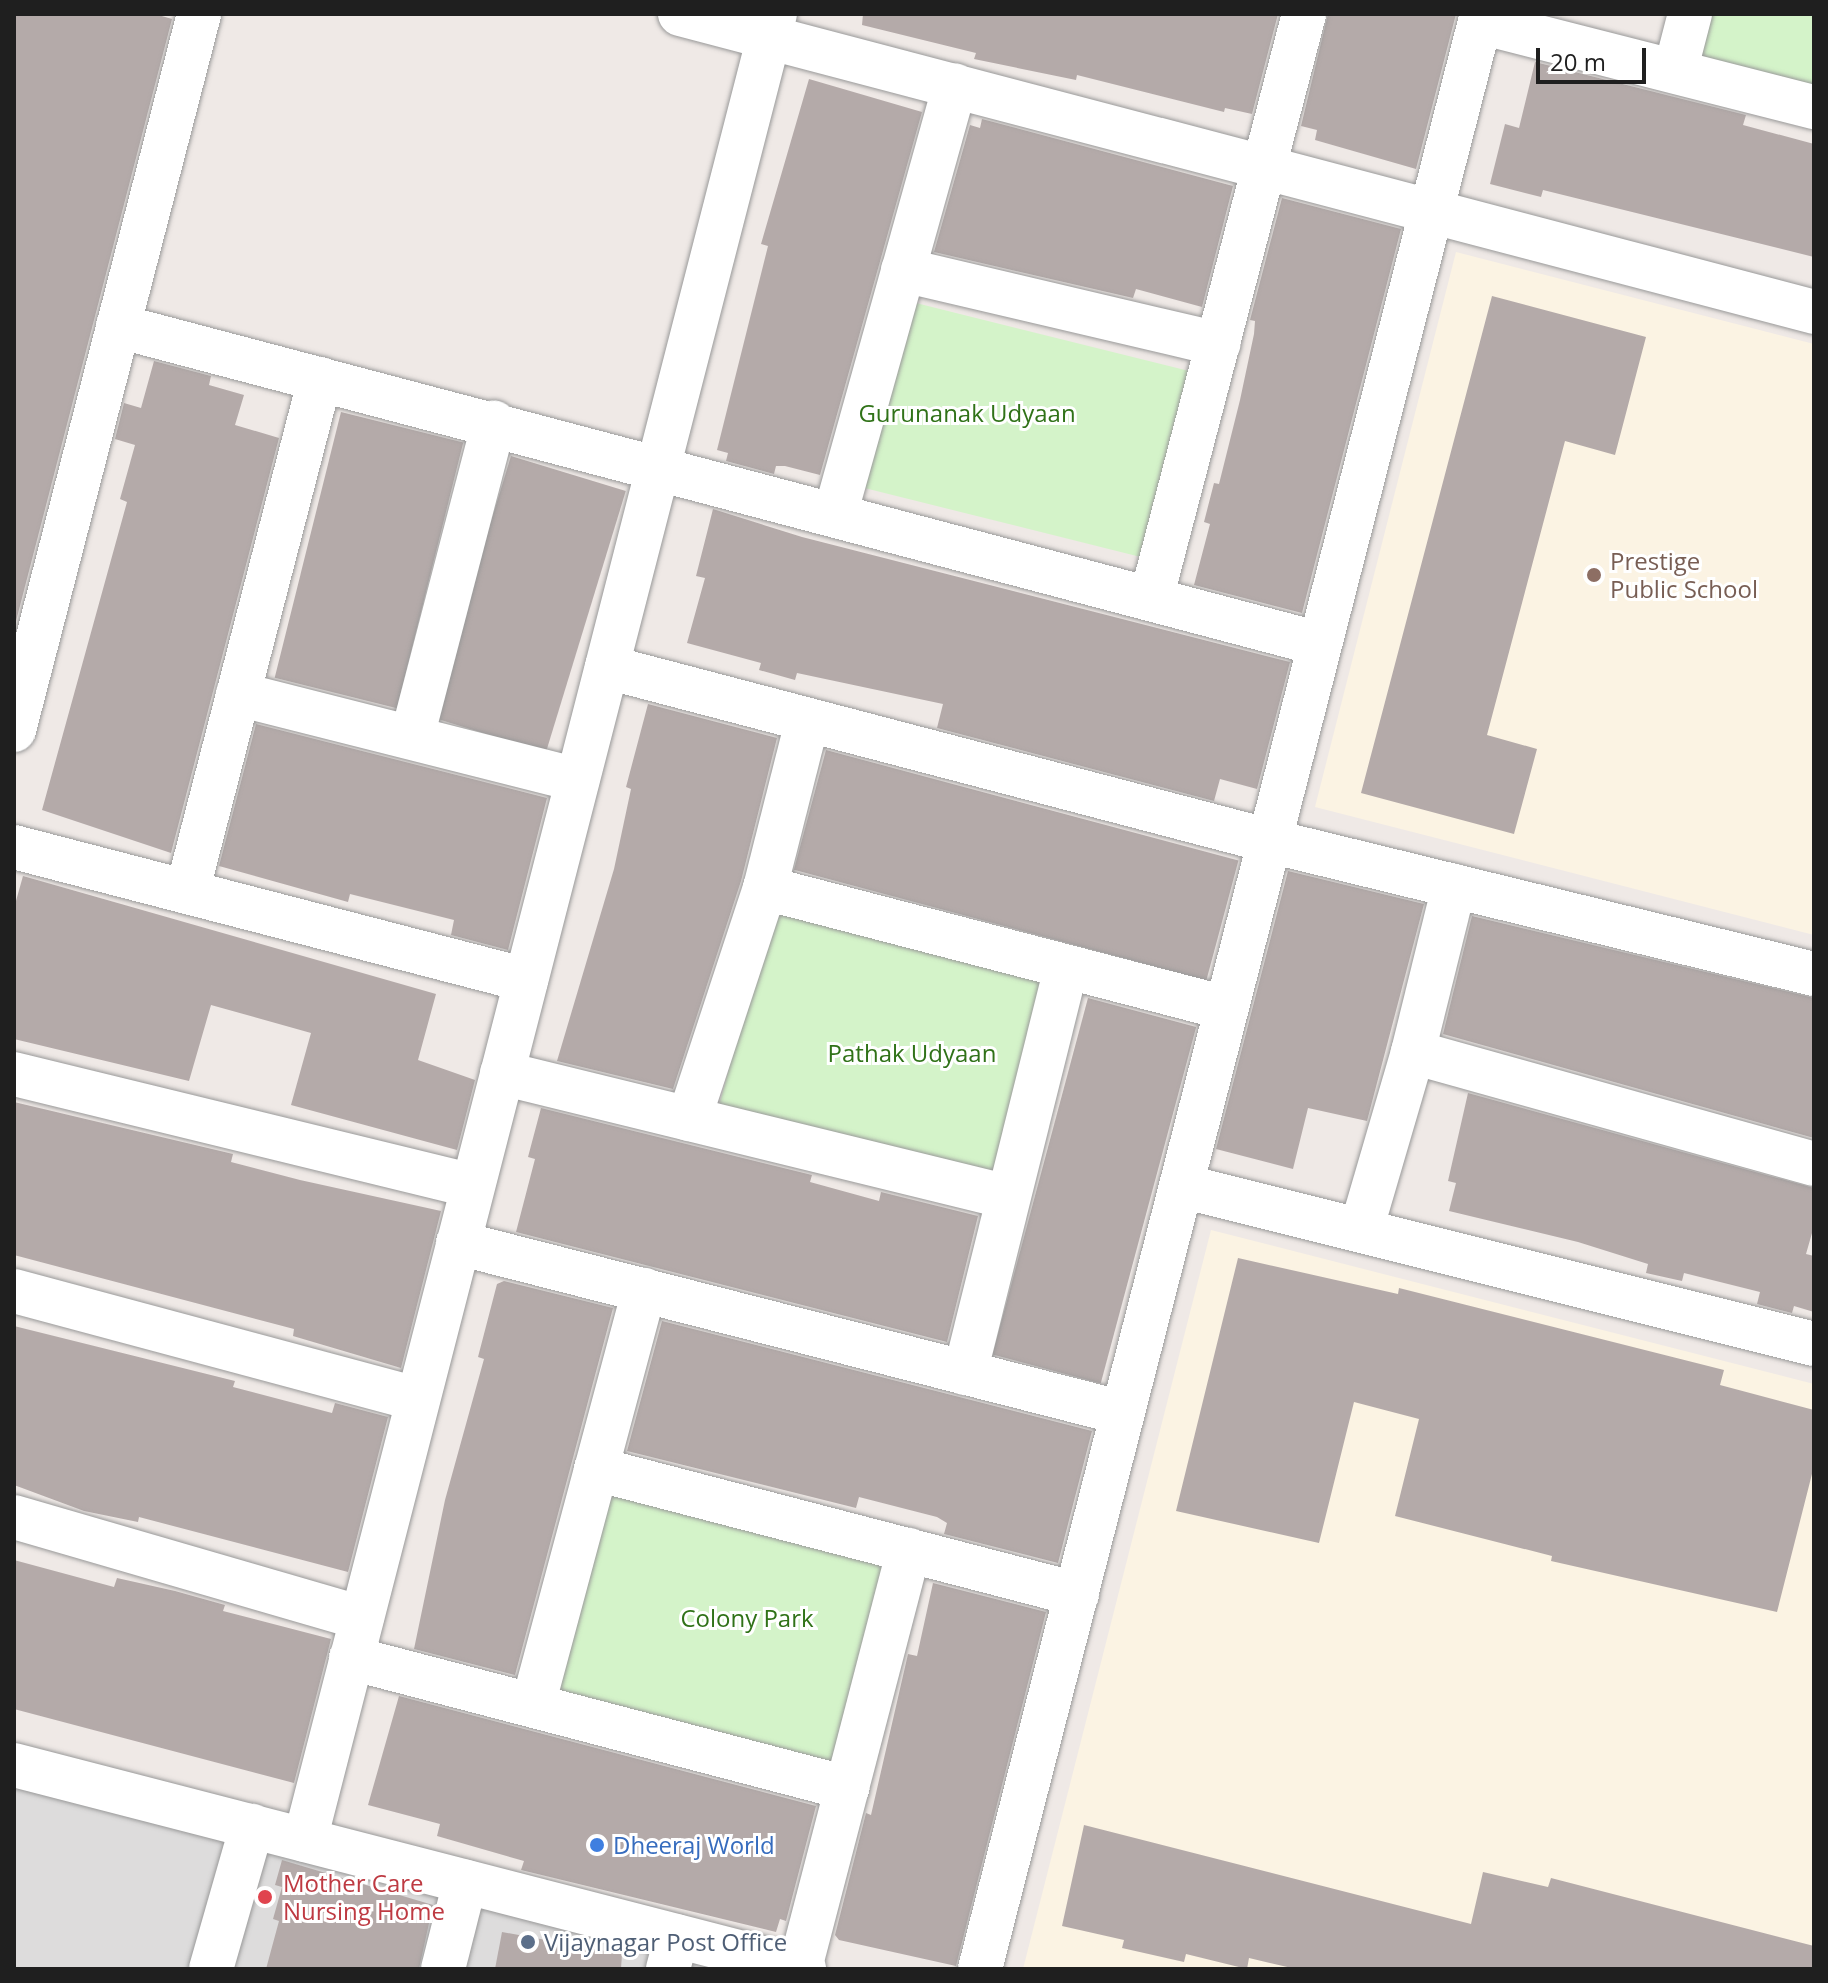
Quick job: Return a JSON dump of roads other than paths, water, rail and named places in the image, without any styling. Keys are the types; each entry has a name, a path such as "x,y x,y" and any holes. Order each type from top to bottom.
{"street":[{"path":"14,730 199,14"},
{"path":"680,14 772,26 955,85 1814,312"},
{"path":"1151,599 1304,14"},
{"path":"1676,68 1690,14"},
{"path":"980,1969 1481,18 1814,107"},
{"path":"305,1840 772,26"},
{"path":"835,515 955,85"},
{"path":"903,270 1218,344"},
{"path":"118,326 494,422 1320,644"},
{"path":"187,892 320,379"},
{"path":"412,737 494,422"},
{"path":"607,667 807,722 1270,841 1814,974"},
{"path":"238,694 577,780"},
{"path":"689,1119 765,888 807,722"},
{"path":"14,847 526,980"},
{"path":"1361,1230 1413,1052 1454,886"},
{"path":"765,888 1227,1008"},
{"path":"965,1373 1066,967"},
{"path":"1413,1052 1814,1164"},
{"path":"502,1073 1008,1197"},
{"path":"14,1074 473,1186"},
{"path":"1182,1186 1814,1344"},
{"path":"458,1243 1123,1413"},
{"path":"533,1705 644,1290"},
{"path":"14,1291 418,1399"},
{"path":"596,1469 1077,1594"},
{"path":"14,1517 356,1638 533,1705 847,1788"},
{"path":"14,1765 465,1882 672,1952 802,1968 909,1550"},
{"path":"211,1969 252,1826"},
{"path":"443,1969 465,1882"}],"place":[{"name":"Prestige Public School","path":"1594,575"},
{"name":"Dheeraj World","path":"597,1845"},
{"name":"Mother Care Nursing Home","path":"265,1897"},
{"name":"Vijaynagar Post Office","path":"528,1942"}],"park label":[{"name":"Gurunanak Udyaan","path":"967,413"},
{"name":"Pathak Udyaan","path":"912,1053"},
{"name":"Colony Park","path":"747,1618"}]}
